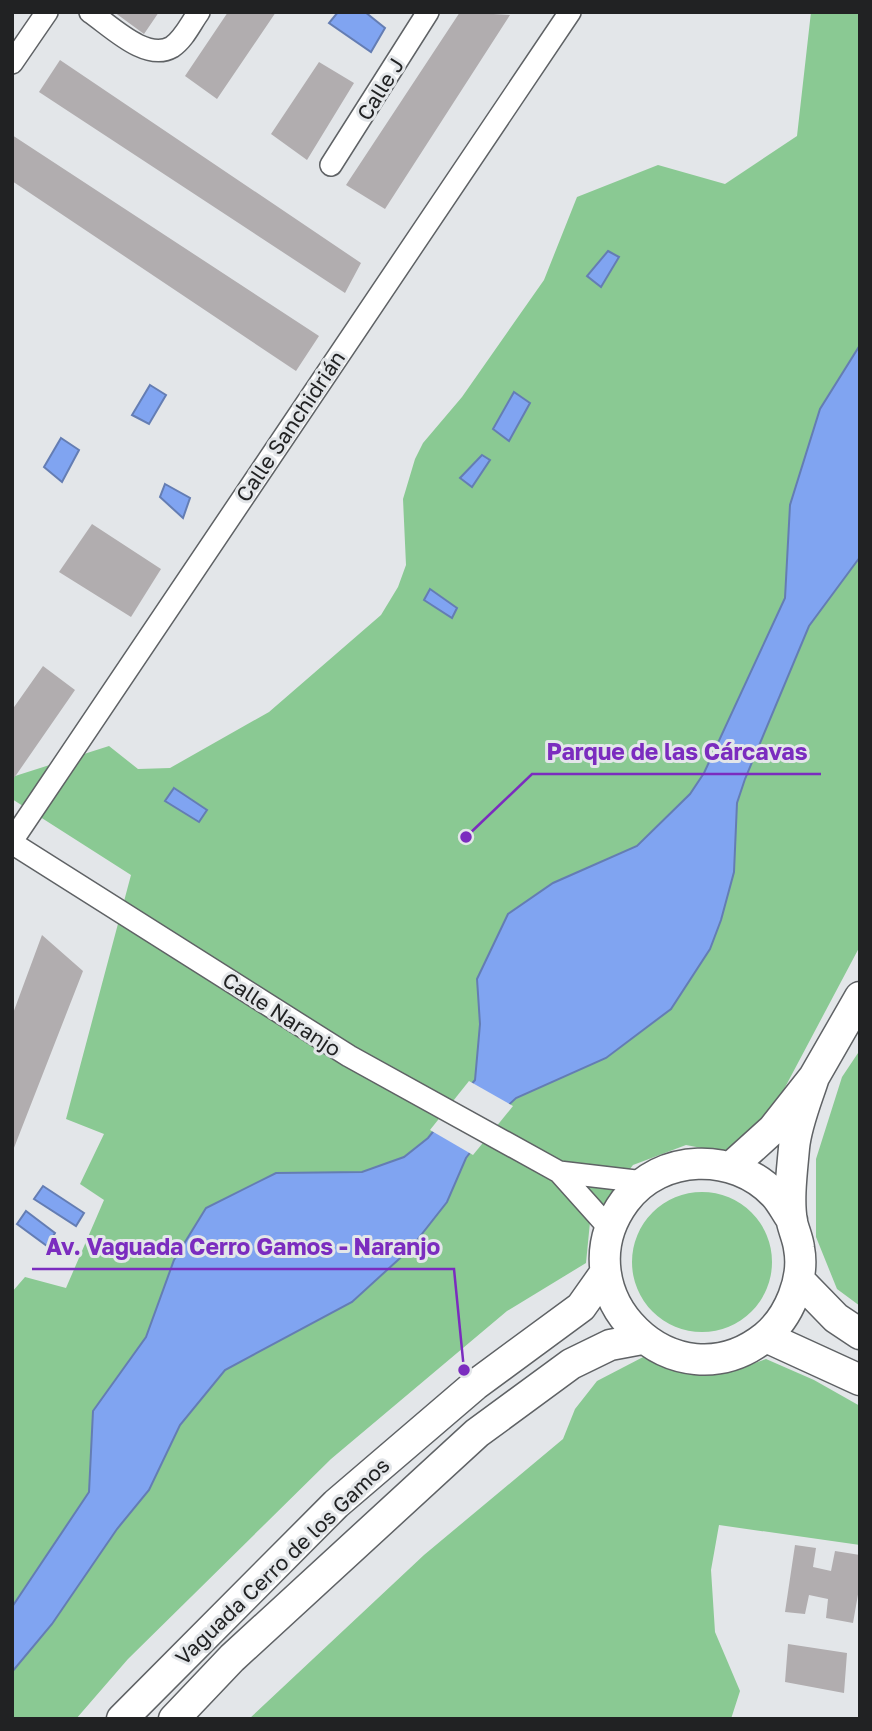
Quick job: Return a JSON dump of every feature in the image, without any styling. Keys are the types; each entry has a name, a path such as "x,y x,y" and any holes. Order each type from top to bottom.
{"main road":[{"name":"Vaguada Cerro de los Gamos","path":"731,1167 773,1129 814,1077 860,997"},
{"name":"Vaguada Cerro de los Gamos","path":"792,1220 775,1195 751,1176 731,1167 697,1163 669,1168 644,1182 618,1211 610,1229 605,1273 612,1298 624,1320 642,1339 665,1352 691,1359 718,1359 743,1351 766,1337 787,1311 799,1280 800,1250 792,1220 794,1144 814,1077"},
{"name":"Vaguada Cerro de los Gamos","path":"122,1719 336,1504 475,1385 581,1307 605,1273"},
{"path":"799,1280 836,1318 860,1334"},
{"path":"766,1337 860,1380"},
{"name":"Vaguada Cerro de los Gamos","path":"174,1719 272,1620 477,1433 572,1364 610,1345 642,1339"}],"street":[{"path":"12,63 47,12"},
{"path":"90,12 144,48 158,51 171,47 182,37 199,12"},
{"name":"Calle J","path":"331,165 428,12"},
{"name":"Calle Sanchidrián","path":"12,842 559,16"},
{"name":"Calle Naranjo","path":"12,842 349,1056 559,1172 610,1229"},
{"name":"Calle Naranjo","path":"559,1172 644,1182"}],"green space":[{"path":"811,12 860,12 860,946 748,1157 686,1145 633,1165 590,1222 586,1263 507,1311 331,1459 128,1659 76,1719 12,1719 12,1292 25,1277 66,1288 104,1200 80,1184 104,1134 66,1119 131,875 12,799 12,777 109,746 138,769 170,768 269,712 381,615 398,587 406,565 403,499 415,459 423,443 462,397 544,280 577,197 658,165 725,184 797,136"},
{"path":"860,1050 860,1306 837,1289 816,1237 816,1159 842,1077"},
{"path":"702,1192 729,1197 752,1212 767,1235 772,1262 767,1289 752,1312 729,1327 702,1332 675,1327 652,1312 637,1289 632,1262 637,1235 652,1212 675,1197"},
{"path":"647,1355 679,1368 706,1372 733,1369 766,1359 814,1380 860,1406 860,1545 719,1525 711,1570 715,1632 740,1691 731,1719 249,1719 424,1555 563,1439 575,1409 597,1381"}],"water":[{"path":"338,12 365,12 385,28 371,52 329,23"},
{"path":"608,251 619,257 601,287 587,276"},
{"path":"860,345 860,557 809,626 745,779 737,803 734,872 710,949 671,1009 606,1058 516,1098 500,1113 466,1158 447,1202 410,1249 352,1302 225,1370 180,1425 149,1490 117,1529 52,1624 12,1672 12,1607 89,1492 93,1411 146,1337 174,1260 206,1208 276,1173 362,1172 404,1157 428,1138 475,1080 480,1024 477,979 508,914 553,883 637,846 690,794 704,773 785,598 790,505 820,409"},
{"path":"150,385 166,395 149,424 132,415"},
{"path":"514,392 530,403 509,441 493,429"},
{"path":"61,438 79,450 62,482 44,467"},
{"path":"482,455 490,460 472,487 460,478"},
{"path":"165,484 190,498 183,518 160,497"},
{"path":"430,589 457,608 452,618 424,600"},
{"path":"174,788 207,810 199,822 165,801"},
{"path":"43,1186 84,1213 76,1226 34,1199"},
{"path":"26,1211 55,1233 47,1246 17,1224"}],"pier":[{"path":"469,1081 513,1106 473,1155 430,1130"}],"building":[{"path":"114,12 159,12 144,34"},
{"path":"228,12 276,12 217,99 185,76"},
{"path":"460,12 510,15 385,209 346,185"},
{"path":"60,60 361,263 345,293 39,92"},
{"path":"319,62 354,83 307,160 271,134"},
{"path":"12,135 319,336 296,371 12,181"},
{"path":"92,524 161,569 131,617 59,572"},
{"path":"43,666 75,690 12,781 12,710"},
{"path":"42,935 83,971 12,1153 12,1016"},
{"path":"795,1545 816,1548 813,1567 831,1571 835,1551 860,1555 860,1583 853,1623 826,1618 828,1599 809,1595 805,1614 785,1612"},
{"path":"788,1644 847,1653 844,1693 785,1682"}],"place":[{"name":"Parque de las Cárcavas","path":"466,837"},
{"name":"Av. Vaguada Cerro Gamos - Naranjo","path":"464,1370"}]}
